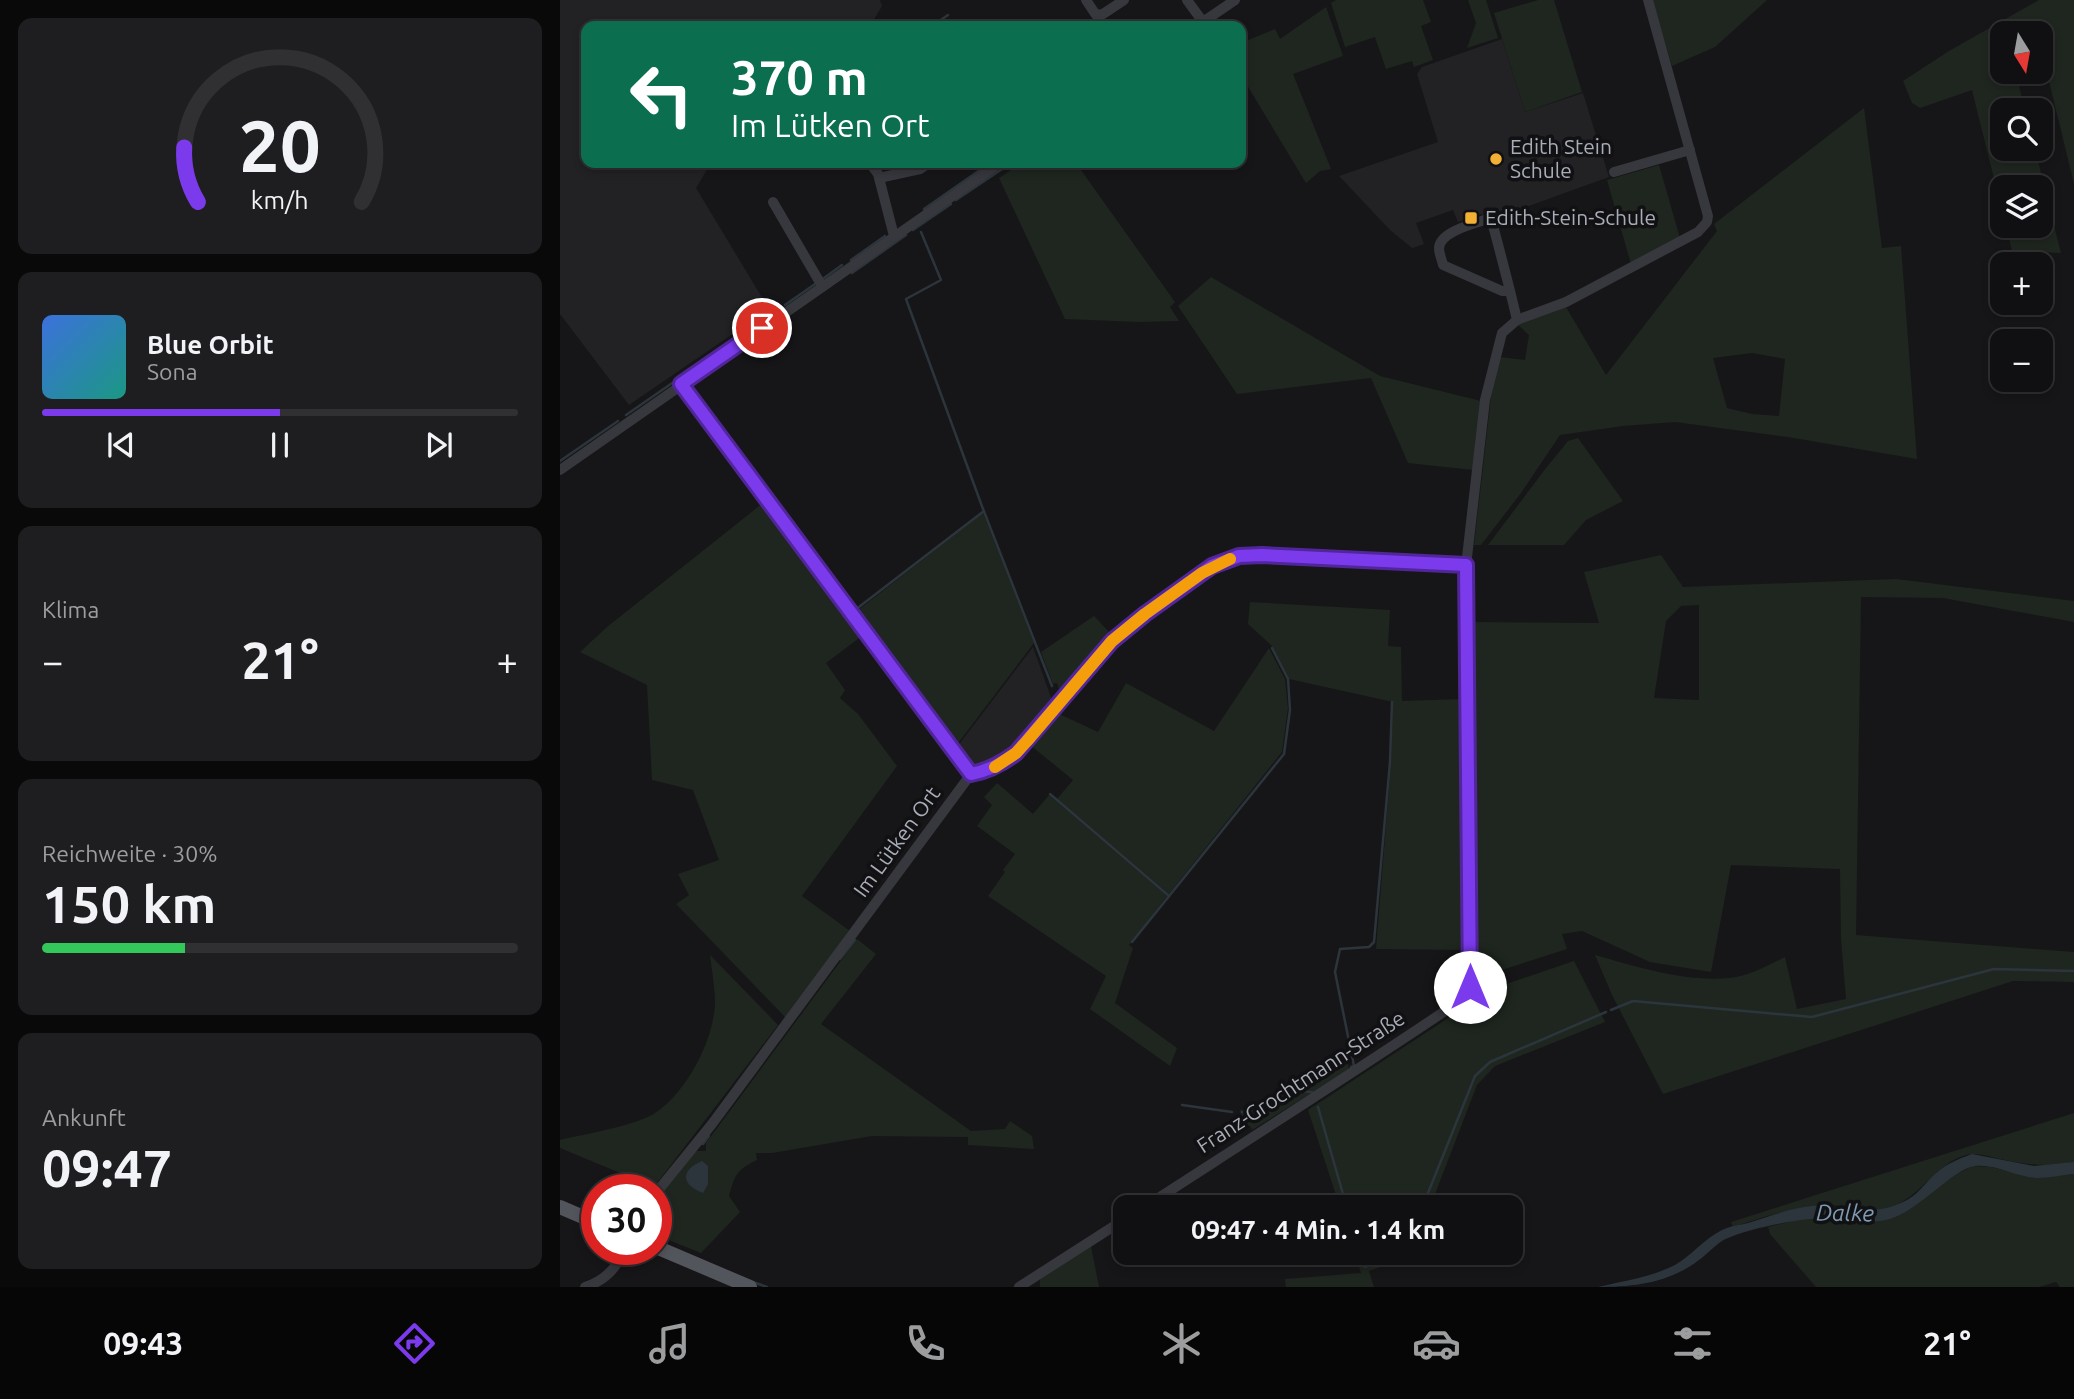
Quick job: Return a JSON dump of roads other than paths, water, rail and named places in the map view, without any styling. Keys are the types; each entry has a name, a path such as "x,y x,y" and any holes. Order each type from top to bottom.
{"main road":[{"path":"560,1207 581,1216"},
{"path":"672,1254 750,1287"}],"street":[{"path":"1086,0 1096,15 1103,15 1124,0"},
{"path":"1187,0 1198,21"},
{"path":"1204,21 1235,0"},
{"path":"1510,291 1502,291 1443,265 1439,248 1445,237 1491,218 1510,291 1517,320 1566,302 1703,228 1708,209 1648,0"},
{"path":"1614,172 1690,150"},
{"path":"873,168 894,236"},
{"path":"878,178 922,168"},
{"path":"560,470 993,168"},
{"path":"774,202 822,286"},
{"name":"Franz-Grochtmann-Straße","path":"1163,1195 1351,1075 1457,1003 1470,987 1466,565 1485,400 1502,333 1517,320"},
{"path":"681,384 971,774 993,767 1016,753 1112,641 1162,602 1224,561 1239,556 1262,555 1466,565"},
{"name":"Im Lütken Ort","path":"671,1174 712,1124 971,774"},
{"path":"1019,1287 1113,1227"},
{"path":"585,1287 606,1276 616,1265"}],"water":[{"name":"Dalke","path":"1972,1154 2034,1166 2074,1162 2074,1174 2037,1178 1975,1166 1956,1174 1912,1208 1890,1219 1874,1221 1816,1218 1763,1227 1724,1240 1688,1268 1663,1279 1638,1285 1598,1287 1666,1269 1722,1230 1786,1211 1813,1206 1863,1210 1889,1207 1912,1196 1943,1167"},
{"path":"702,1161 708,1166 708,1184 703,1193 690,1185 686,1177 690,1169"}],"waterway":[{"path":"939,21 948,15"},
{"path":"924,209 983,168"},
{"path":"956,200 1004,168"},
{"path":"913,230 951,204"},
{"path":"921,232 941,280 906,299 1052,686"},
{"path":"852,273 906,235"},
{"path":"851,260 885,236"},
{"path":"824,278 842,265"},
{"path":"785,305 815,284"},
{"path":"626,415 759,323"},
{"path":"560,461 618,421"},
{"path":"855,610 984,511"},
{"path":"1132,942 1284,754 1290,710 1288,679 1272,648"},
{"path":"1351,1067 1354,1066 1335,972 1340,949 1369,947 1374,942 1390,762 1392,702"},
{"path":"1050,794 1169,896"},
{"path":"840,959 855,940"},
{"path":"1611,1010 1633,1001 1812,1017 1994,969 2074,971"},
{"path":"1427,1195 1475,1076 1490,1062 1606,1012"},
{"path":"1242,1112 1298,1092 1314,1093"},
{"path":"1182,1105 1232,1112"},
{"path":"1318,1107 1343,1195"},
{"path":"703,1144 709,1136"},
{"path":"1364,1265 1369,1265"},
{"path":"753,1282 767,1287"}],"place":[{"name":"Edith Stein Schule","path":"1496,159"},
{"name":"Edith-Stein-Schule","path":"1471,218"}]}
